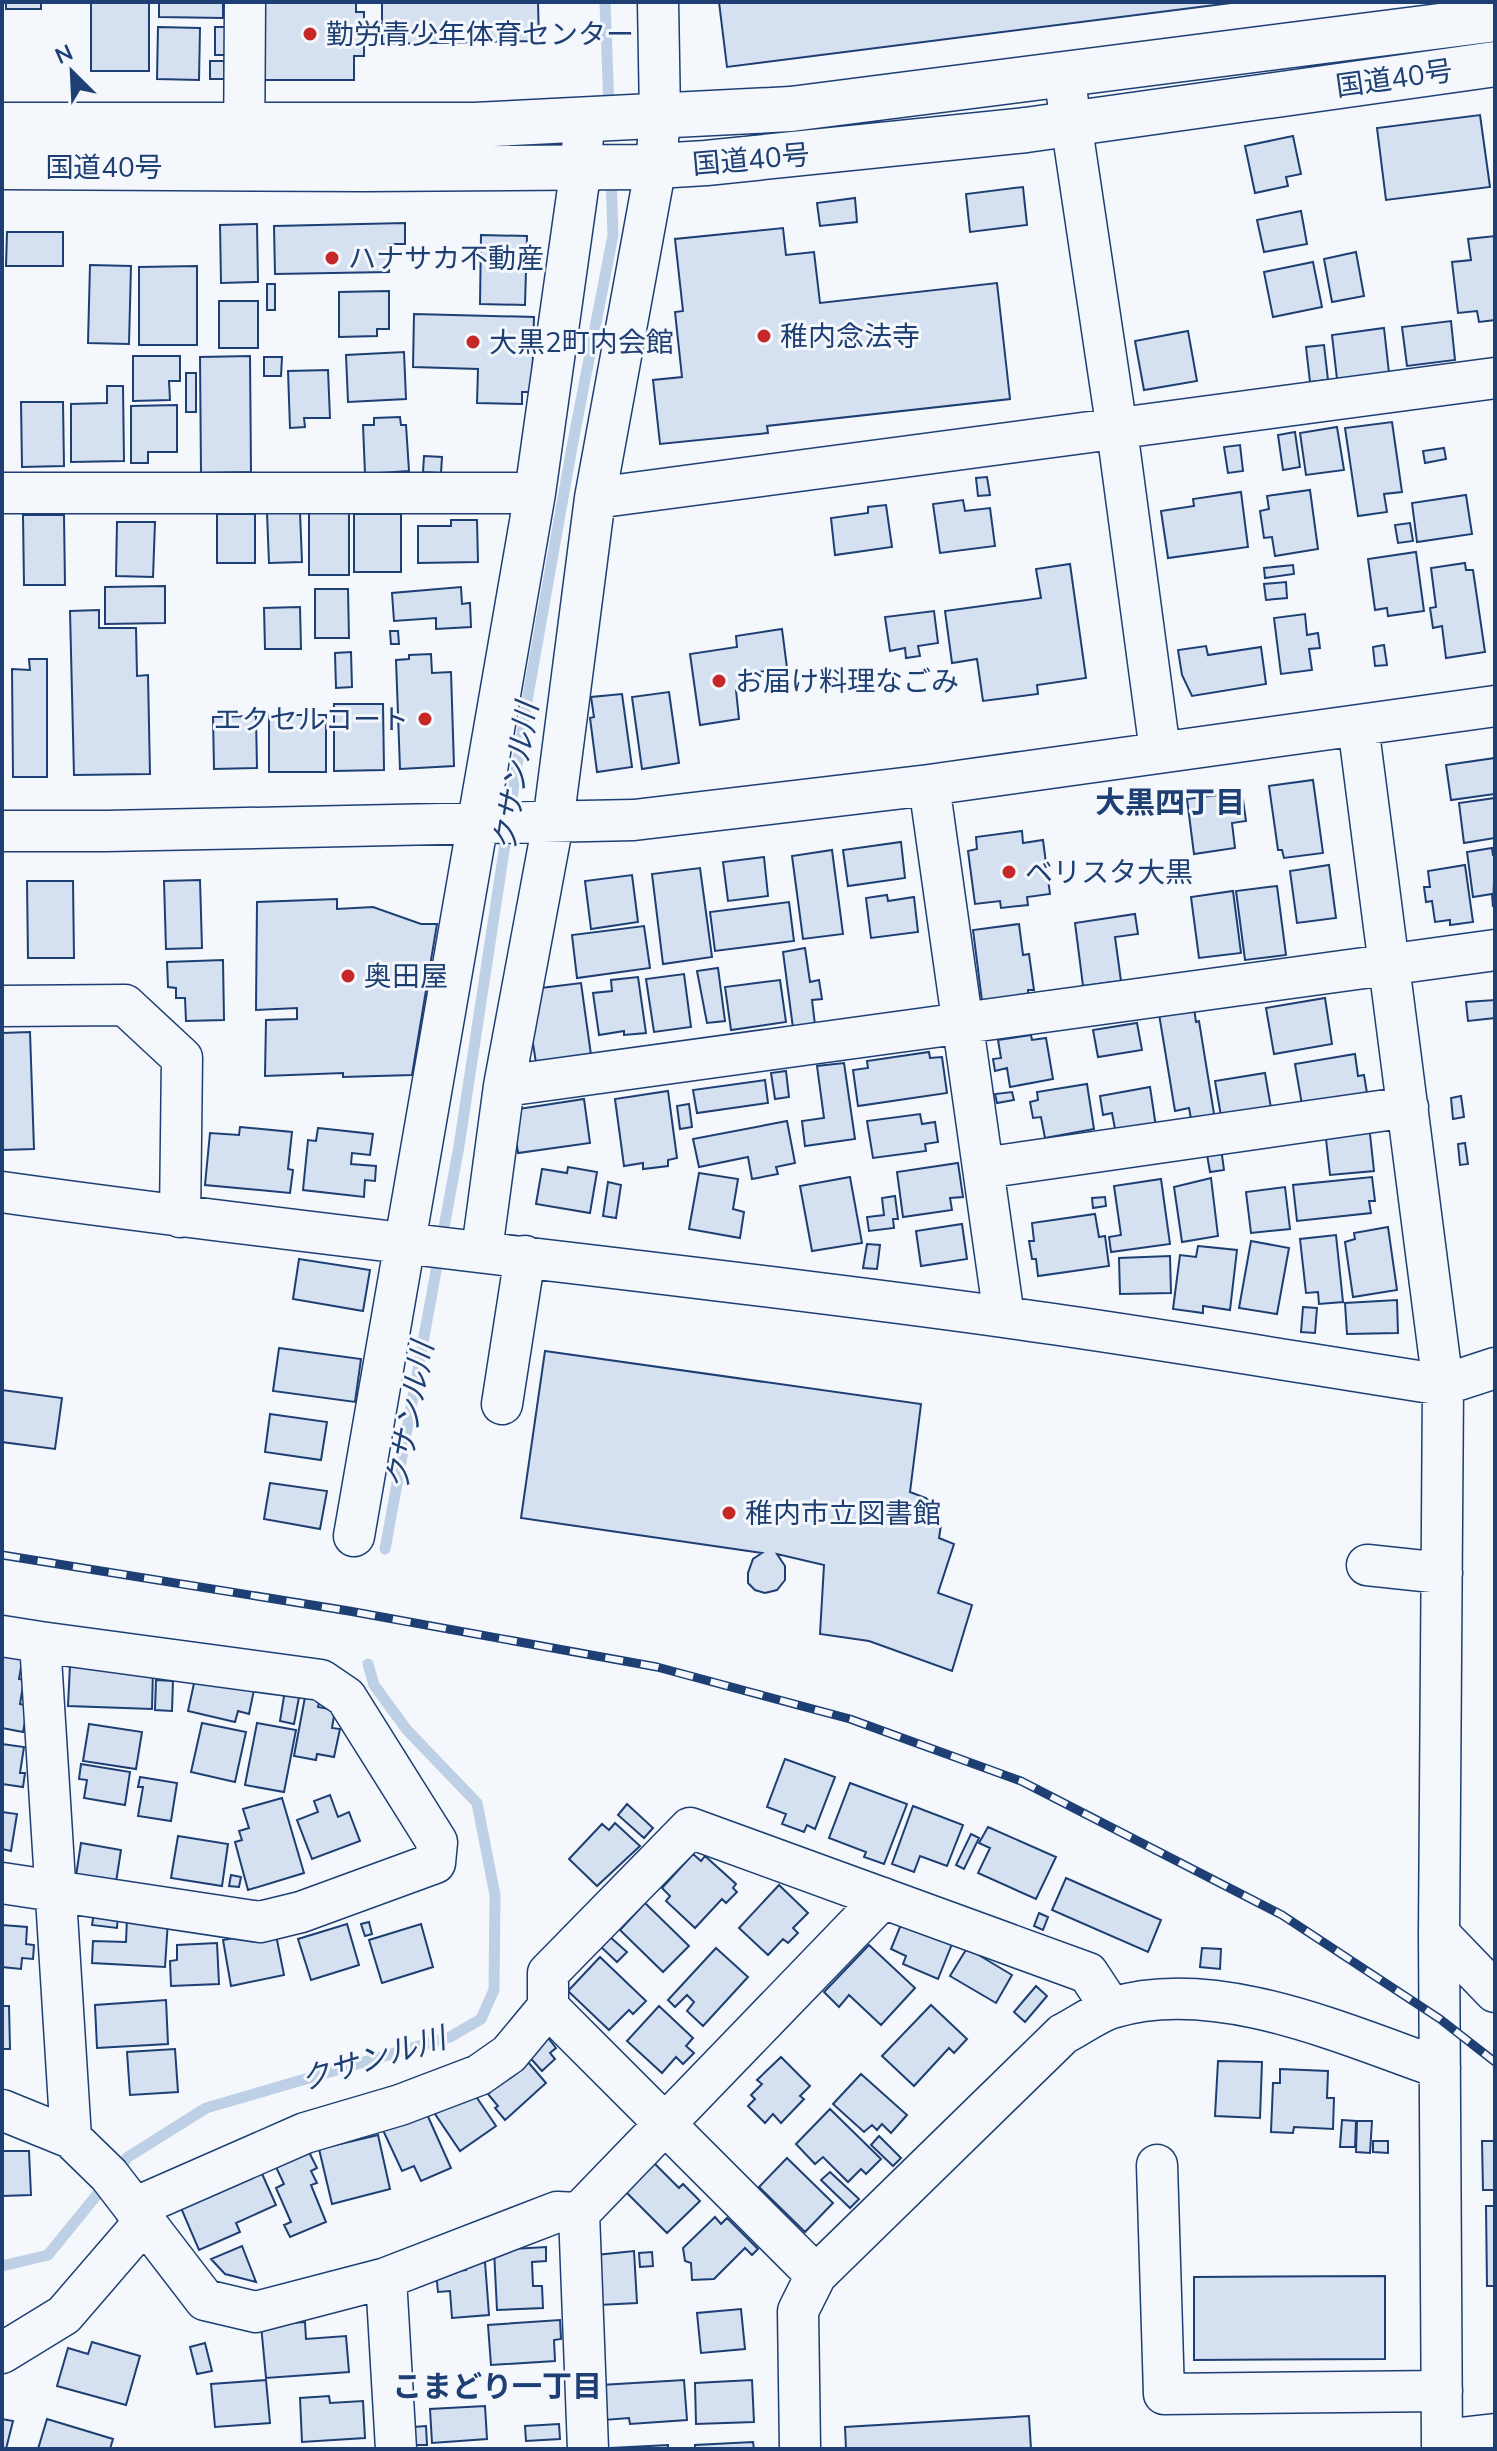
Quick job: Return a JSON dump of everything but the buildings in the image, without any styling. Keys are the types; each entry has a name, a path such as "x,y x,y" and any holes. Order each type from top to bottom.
{"highway":[{"name":"国道40号","path":"2,125 361,127 791,109 1064,75 1477,15"},
{"name":"国道40号","path":"2,167 619,167 706,163 882,147 1071,124 1495,64"}],"street":[{"path":"244,168 245,2"},
{"path":"478,1250 595,498 622,118 658,2"},
{"path":"1064,75 1117,430 1160,751"},
{"path":"354,1536 414,1243 486,823 535,493 619,167 622,118"},
{"path":"595,498 1495,378"},
{"path":"2,493 535,493"},
{"path":"2,831 634,820 929,785 1495,706"},
{"path":"1358,725 1443,1385 1439,1934 1442,2444 1495,2434"},
{"path":"929,785 1004,1317"},
{"path":"504,1086 1495,950"},
{"path":"2,1006 125,1005 182,1058 180,1217"},
{"path":"983,1168 1408,1107"},
{"path":"2,1192 180,1217 478,1250 1004,1317 1443,1385 1495,1368"},
{"path":"502,1404 525,1256"},
{"path":"1367,1565 1442,1573"},
{"path":"2,1883 56,1892 260,1922 301,1912 435,1863 437,1842 346,1697 321,1680 21,1639 56,1892 71,2138"},
{"path":"2,2353 64,2315 139,2214 305,2133 400,2105 479,2075 509,2054 548,2007 548,1973 690,1828 1088,1973 1111,2008"},
{"path":"588,2449 579,2213 883,1898"},
{"path":"1439,1934 1495,1992"},
{"path":"800,2449 798,2311 816,2275 1063,2034 1111,2008 1160,1999 1231,2003 1301,2019 1440,2068"},
{"path":"548,2007 816,2275"},
{"path":"2,2110 71,2138 109,2175 205,2300 256,2312 386,2278 557,2212 579,2213"},
{"path":"1157,2165 1164,2394 1442,2391"},
{"path":"386,2278 396,2449"}],"waterway":[{"name":"クサンル川","path":"605,2 609,108"},
{"name":"クサンル川","path":"385,1549 459,1146 526,707 613,235 611,177"},
{"name":"クサンル川","path":"122,2164 128,2157 206,2108 450,2037 481,2019 494,1990 495,1895 477,1803 407,1730 374,1685 368,1664"},
{"name":"クサンル川","path":"2,2266 48,2255 100,2191"}],"railway":[{"path":"2,1555 349,1611 657,1667 850,1719 1021,1781 1282,1915 1440,2019 1495,2062"}],"place":[{"name":"勤労青少年体育センター","path":"310,34"},
{"name":"ハナサカ不動産","path":"332,258"},
{"name":"稚内念法寺","path":"764,336"},
{"name":"大黒2町内会館","path":"473,342"},
{"name":"お届け料理なごみ","path":"719,681"},
{"name":"エクセルコート","path":"425,719"},
{"name":"ベリスタ大黒","path":"1009,872"},
{"name":"奥田屋","path":"348,976"},
{"name":"稚内市立図書館","path":"729,1513"}],"district":[{"name":"大黒四丁目","path":"1170,803"},
{"name":"こまどり一丁目","path":"497,2387"}]}
